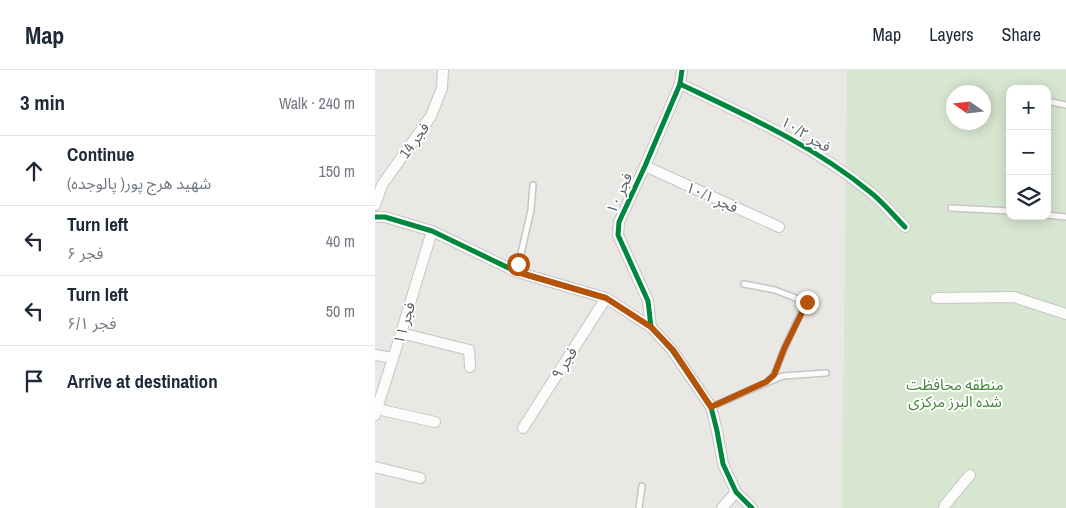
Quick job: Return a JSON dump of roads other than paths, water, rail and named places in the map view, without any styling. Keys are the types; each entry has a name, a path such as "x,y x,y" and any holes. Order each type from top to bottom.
{"street":[{"name":"فجر 14","path":"375,205 378,182 431,116 442,88 443,70"},
{"name":"فجر ۱۰","path":"651,327 648,302 618,235 619,222 680,84 682,70"},
{"name":"فجر ۱۰/۲","path":"680,84 781,133 841,170 871,193 905,227"},
{"name":"فجر ۱۰/۱","path":"645,166 779,227"},
{"path":"375,217 385,217 432,231 517,272 606,298 651,327 673,350 711,407 723,464 736,492 751,508"},
{"name":"فجر ۱۱","path":"376,412 432,231"},
{"path":"936,298 1014,297 1066,314"},
{"name":"فجر ۹","path":"523,428 606,298"},
{"path":"401,334 469,350 469,367"},
{"path":"375,355 393,358"},
{"path":"376,412 435,422"},
{"path":"375,467 420,478"},
{"path":"944,508 970,475"},
{"path":"723,508 736,492"}],"lane":[{"path":"1051,102 1066,104"},
{"path":"517,272 531,210 533,185"},
{"path":"951,208 1006,211"},
{"path":"1051,215 1066,217"},
{"path":"744,284 775,290 807,302 784,349 774,375 766,382"},
{"path":"711,407 783,376 826,373"},
{"path":"639,508 642,486"}],"park label":[{"name":"منطقه محافظت شده البرز مرکزی","path":"955,392"}]}
